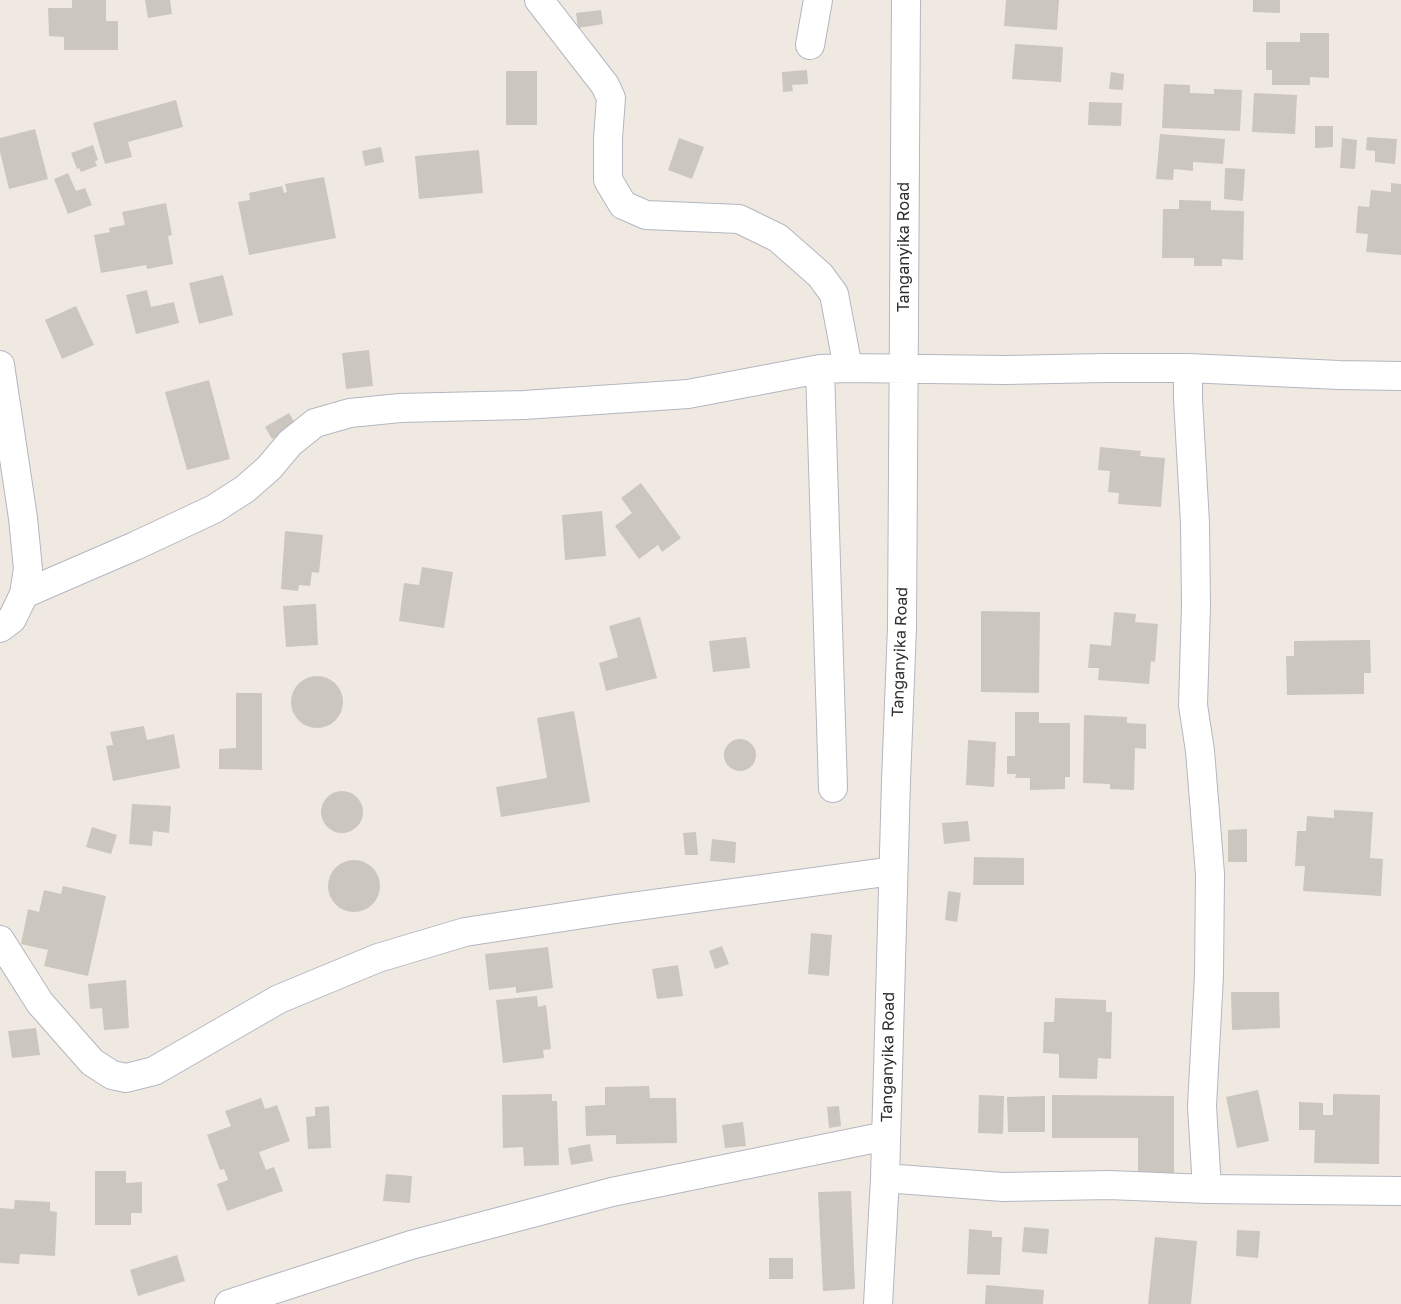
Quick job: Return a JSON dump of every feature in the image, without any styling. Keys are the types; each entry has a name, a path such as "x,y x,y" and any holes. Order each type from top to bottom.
{"street":[{"path":"539,0 605,85 611,98 608,138 608,180 622,205 646,215 739,219 778,238 820,275 834,294 848,368"},
{"path":"810,45 818,0"},
{"name":"Tanganyika Road","path":"878,1304 885,1178 902,627 906,0"},
{"path":"0,365 23,518 28,569 24,594 12,619 0,628"},
{"path":"24,594 214,509 246,489 269,468 290,443 315,423 350,413 400,408 524,405 688,394 820,369 848,368 1006,370 1188,368 1401,376"},
{"path":"1188,368 1195,523 1196,606 1193,705 1200,751 1210,874 1209,975 1202,1106 1206,1189"},
{"path":"820,369 834,788"},
{"path":"0,940 40,1004 92,1062 112,1075 126,1078 154,1071 279,999 378,958 464,932 893,871"},
{"path":"229,1304 411,1245 612,1192 886,1136"},
{"path":"885,1178 1003,1187 1109,1185 1206,1189 1401,1191"}],"building":[{"path":"72,0 106,0 106,21 118,21 118,50 64,50 64,37 49,36 48,8 72,8"},
{"path":"145,0 170,0 172,14 148,18"},
{"path":"1006,0 1059,0 1057,30 1004,26"},
{"path":"1253,0 1280,0 1280,13 1253,12"},
{"path":"601,10 603,24 578,28 576,13"},
{"path":"1300,33 1329,33 1329,78 1310,77 1310,85 1272,85 1272,70 1266,70 1266,42 1300,42"},
{"path":"1015,44 1063,47 1061,82 1012,79"},
{"path":"807,70 808,84 792,85 793,91 783,92 782,72"},
{"path":"506,71 537,71 537,125 506,125"},
{"path":"1111,72 1124,74 1123,90 1109,89"},
{"path":"1164,84 1190,85 1190,93 1214,94 1214,89 1242,90 1240,131 1162,128"},
{"path":"1254,93 1297,95 1295,134 1252,132"},
{"path":"176,100 183,127 128,142 132,157 105,164 93,123"},
{"path":"1089,102 1122,103 1121,126 1088,125"},
{"path":"1315,126 1333,126 1333,147 1315,148"},
{"path":"35,129 48,179 9,189 0,152 0,138"},
{"path":"1160,134 1225,139 1223,164 1193,162 1193,171 1174,169 1173,180 1156,179"},
{"path":"1367,137 1397,139 1395,164 1375,162 1375,151 1366,150"},
{"path":"679,138 704,147 692,179 668,170"},
{"path":"1342,138 1357,140 1355,169 1340,168"},
{"path":"93,145 98,160 95,161 97,166 81,172 79,168 77,169 71,153"},
{"path":"381,147 384,162 365,166 362,151"},
{"path":"479,150 483,193 419,199 415,156"},
{"path":"1225,168 1245,169 1243,201 1224,199"},
{"path":"68,173 76,191 85,188 92,205 68,214 54,179"},
{"path":"324,177 336,238 249,255 238,202 250,200 249,193 282,186 284,193 287,192 285,184"},
{"path":"1391,183 1401,184 1401,255 1366,252 1368,234 1356,233 1358,206 1369,207 1371,190 1391,192"},
{"path":"1179,200 1211,201 1211,210 1244,211 1243,260 1222,259 1222,266 1194,266 1194,258 1162,258 1163,209 1179,209"},
{"path":"166,203 172,235 168,236 173,264 147,269 146,265 101,273 94,235 110,232 109,228 125,225 122,212"},
{"path":"223,275 233,315 199,324 189,283"},
{"path":"147,290 151,307 174,302 179,323 136,334 126,295"},
{"path":"76,306 94,345 62,359 45,320"},
{"path":"369,350 373,386 346,389 342,353"},
{"path":"209,380 230,459 187,470 165,392"},
{"path":"289,413 296,425 272,439 265,427"},
{"path":"1100,447 1141,451 1140,456 1165,458 1161,507 1118,504 1119,493 1108,492 1110,471 1098,470"},
{"path":"641,483 681,538 662,552 658,545 639,559 615,526 632,513 621,498"},
{"path":"602,511 606,556 565,560 562,515"},
{"path":"285,531 323,535 319,573 312,572 310,586 299,585 298,591 281,589"},
{"path":"422,567 453,572 444,628 399,621 404,583 419,585"},
{"path":"316,604 318,645 286,647 283,606"},
{"path":"981,611 1040,612 1039,693 981,692"},
{"path":"1114,612 1136,614 1135,622 1158,624 1155,662 1151,661 1149,684 1098,680 1099,668 1088,668 1090,644 1111,646"},
{"path":"640,617 657,678 606,691 599,663 618,657 609,626"},
{"path":"746,637 750,668 713,672 709,641"},
{"path":"1370,640 1371,673 1364,673 1364,694 1287,695 1286,656 1294,656 1294,641"},
{"path":"317,676 327,678 335,684 341,692 343,702 341,712 335,720 327,726 317,728 307,726 299,720 293,712 291,702 293,692 299,684 307,678"},
{"path":"236,693 262,693 262,770 219,769 219,749 236,748"},
{"path":"574,711 590,802 501,817 496,787 547,778 537,718"},
{"path":"1015,712 1039,712 1039,723 1070,723 1070,777 1065,777 1065,789 1030,790 1030,778 1015,778 1016,774 1007,774 1007,756 1015,756"},
{"path":"1084,715 1127,717 1127,723 1146,724 1146,749 1135,748 1134,790 1110,789 1110,784 1083,783"},
{"path":"144,726 147,740 174,734 180,768 113,781 106,746 113,745 110,732"},
{"path":"740,739 746,740 751,744 755,749 755,761 751,766 746,770 740,771 734,770 729,766 725,761 724,755 725,749 729,744 734,740"},
{"path":"968,740 996,742 994,787 966,785"},
{"path":"342,791 357,797 363,812 357,827 342,833 327,827 321,812 327,797"},
{"path":"132,804 171,806 169,833 153,831 152,846 129,844"},
{"path":"1334,810 1373,812 1370,858 1383,859 1381,896 1303,891 1305,866 1295,866 1297,831 1306,831 1307,816 1334,818"},
{"path":"968,821 970,841 944,844 942,823"},
{"path":"92,827 117,835 111,854 86,847"},
{"path":"1247,829 1247,862 1228,862 1228,830"},
{"path":"696,832 698,855 685,855 683,833"},
{"path":"712,839 736,842 735,863 710,861"},
{"path":"974,857 1024,858 1024,885 973,885"},
{"path":"349,860 359,860 373,867 380,881 380,891 373,905 359,912 349,912 339,908 332,901 328,891 328,881 332,871 339,864"},
{"path":"63,886 106,896 88,976 44,966 48,950 21,944 28,909 39,912 44,890 61,894"},
{"path":"948,891 961,893 957,922 945,920"},
{"path":"811,933 832,935 829,976 808,974"},
{"path":"722,946 729,964 715,969 709,951"},
{"path":"548,947 553,988 516,993 516,987 489,990 485,954"},
{"path":"678,965 683,996 657,999 652,969"},
{"path":"126,980 129,1028 104,1030 102,1008 90,1009 88,984"},
{"path":"1231,992 1279,992 1280,1028 1232,1030"},
{"path":"537,996 538,1007 546,1005 551,1049 543,1050 544,1058 503,1063 496,1000"},
{"path":"1055,998 1106,1000 1106,1012 1112,1012 1111,1059 1098,1058 1097,1079 1059,1078 1059,1054 1043,1053 1044,1022 1054,1022"},
{"path":"36,1028 40,1055 12,1058 8,1031"},
{"path":"649,1086 650,1098 676,1098 677,1143 616,1144 616,1135 586,1136 585,1106 605,1105 605,1087"},
{"path":"1258,1090 1269,1141 1237,1148 1226,1097"},
{"path":"552,1094 552,1101 557,1101 559,1165 524,1166 523,1147 503,1148 502,1095"},
{"path":"1333,1094 1380,1095 1379,1164 1314,1163 1315,1130 1299,1130 1299,1102 1323,1103 1323,1115 1333,1115"},
{"path":"979,1095 1004,1096 1003,1134 978,1133"},
{"path":"1052,1095 1174,1096 1174,1175 1138,1174 1138,1138 1052,1138"},
{"path":"1045,1096 1045,1132 1008,1132 1007,1097"},
{"path":"261,1098 265,1109 277,1105 290,1141 259,1152 266,1170 274,1167 283,1191 227,1211 217,1184 228,1180 224,1169 220,1170 207,1135 231,1126 225,1111"},
{"path":"329,1106 331,1148 308,1149 306,1117 315,1116 315,1107"},
{"path":"839,1106 841,1126 829,1128 827,1107"},
{"path":"743,1122 746,1146 725,1148 722,1125"},
{"path":"590,1144 593,1161 571,1165 568,1148"},
{"path":"95,1171 126,1171 126,1183 142,1182 142,1213 131,1213 131,1225 95,1225"},
{"path":"386,1174 412,1176 410,1203 383,1201"},
{"path":"851,1191 855,1289 823,1291 818,1192"},
{"path":"15,1200 50,1202 50,1211 57,1212 55,1256 20,1254 19,1264 0,1263 0,1208 14,1209"},
{"path":"1024,1227 1049,1229 1047,1254 1022,1252"},
{"path":"969,1229 992,1231 992,1237 1002,1237 1000,1275 967,1274"},
{"path":"1237,1230 1260,1231 1258,1258 1236,1256"},
{"path":"1155,1237 1197,1241 1191,1304 1148,1304"},
{"path":"177,1255 185,1281 138,1296 130,1270"},
{"path":"769,1258 793,1258 793,1279 769,1279"},
{"path":"986,1285 1044,1290 1043,1304 985,1304"}]}
